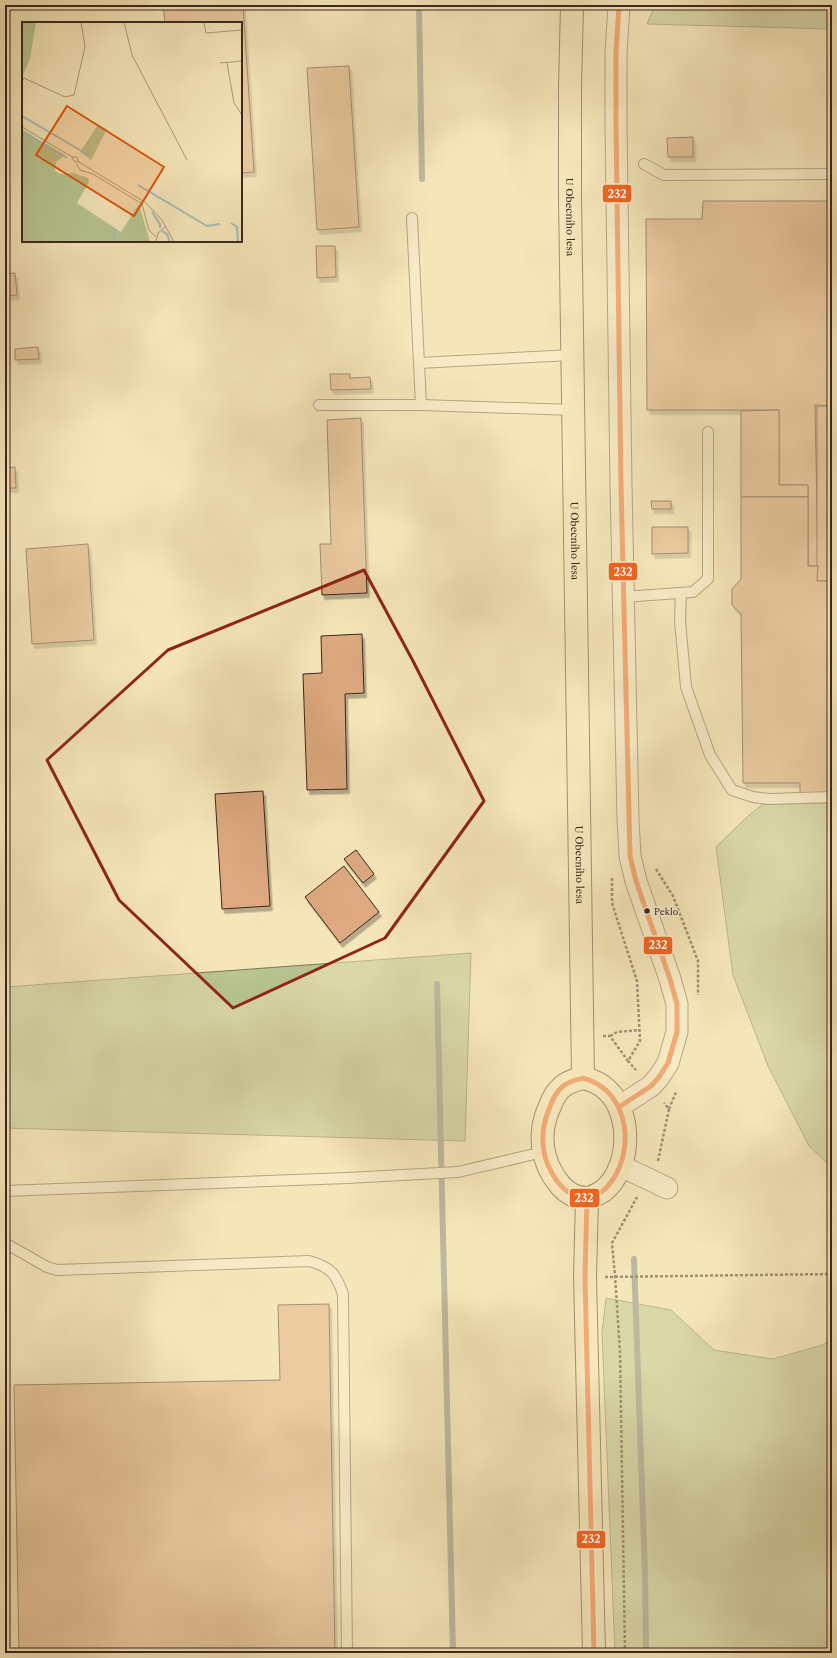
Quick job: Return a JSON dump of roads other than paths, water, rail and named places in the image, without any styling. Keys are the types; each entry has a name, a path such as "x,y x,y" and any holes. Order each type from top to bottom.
{"main road":[{"name":"U Obecního lesa","path":"572,5 570,150 572,355 583,1078"},
{"path":"583,1078 597,1082 608,1090 619,1107 624,1125 625,1148 621,1166 607,1187 597,1195 587,1198 575,1196 565,1191 553,1174 543,1152 543,1120 554,1096 561,1087 571,1081 583,1078"},
{"path":"587,1198 585,1277 594,1653"}],"street":[{"path":"619,1107 651,1086 668,1063 677,1032 678,1004 636,881 630,856 623,597 616,54 620,5"},
{"path":"621,1166 667,1188"}],"lane":[{"path":"644,164 664,175 832,174"},
{"path":"412,218 421,406"},
{"path":"419,363 572,355"},
{"path":"319,405 573,410"},
{"path":"623,597 693,592 708,579 708,432"},
{"path":"681,593 680,621 686,687 710,755 732,790 752,797 769,799 832,798"},
{"path":"5,1191 347,1178 458,1172 543,1152"},
{"path":"5,1243 47,1267 57,1270 309,1261 323,1265 330,1270 338,1280 343,1294 347,1653"}],"waterway":[{"path":"419,5 422,179"},
{"path":"437,984 453,1653"},
{"path":"634,1259 645,1573 646,1653"}],"place":[{"name":"Peklo","path":"647,911"}]}
